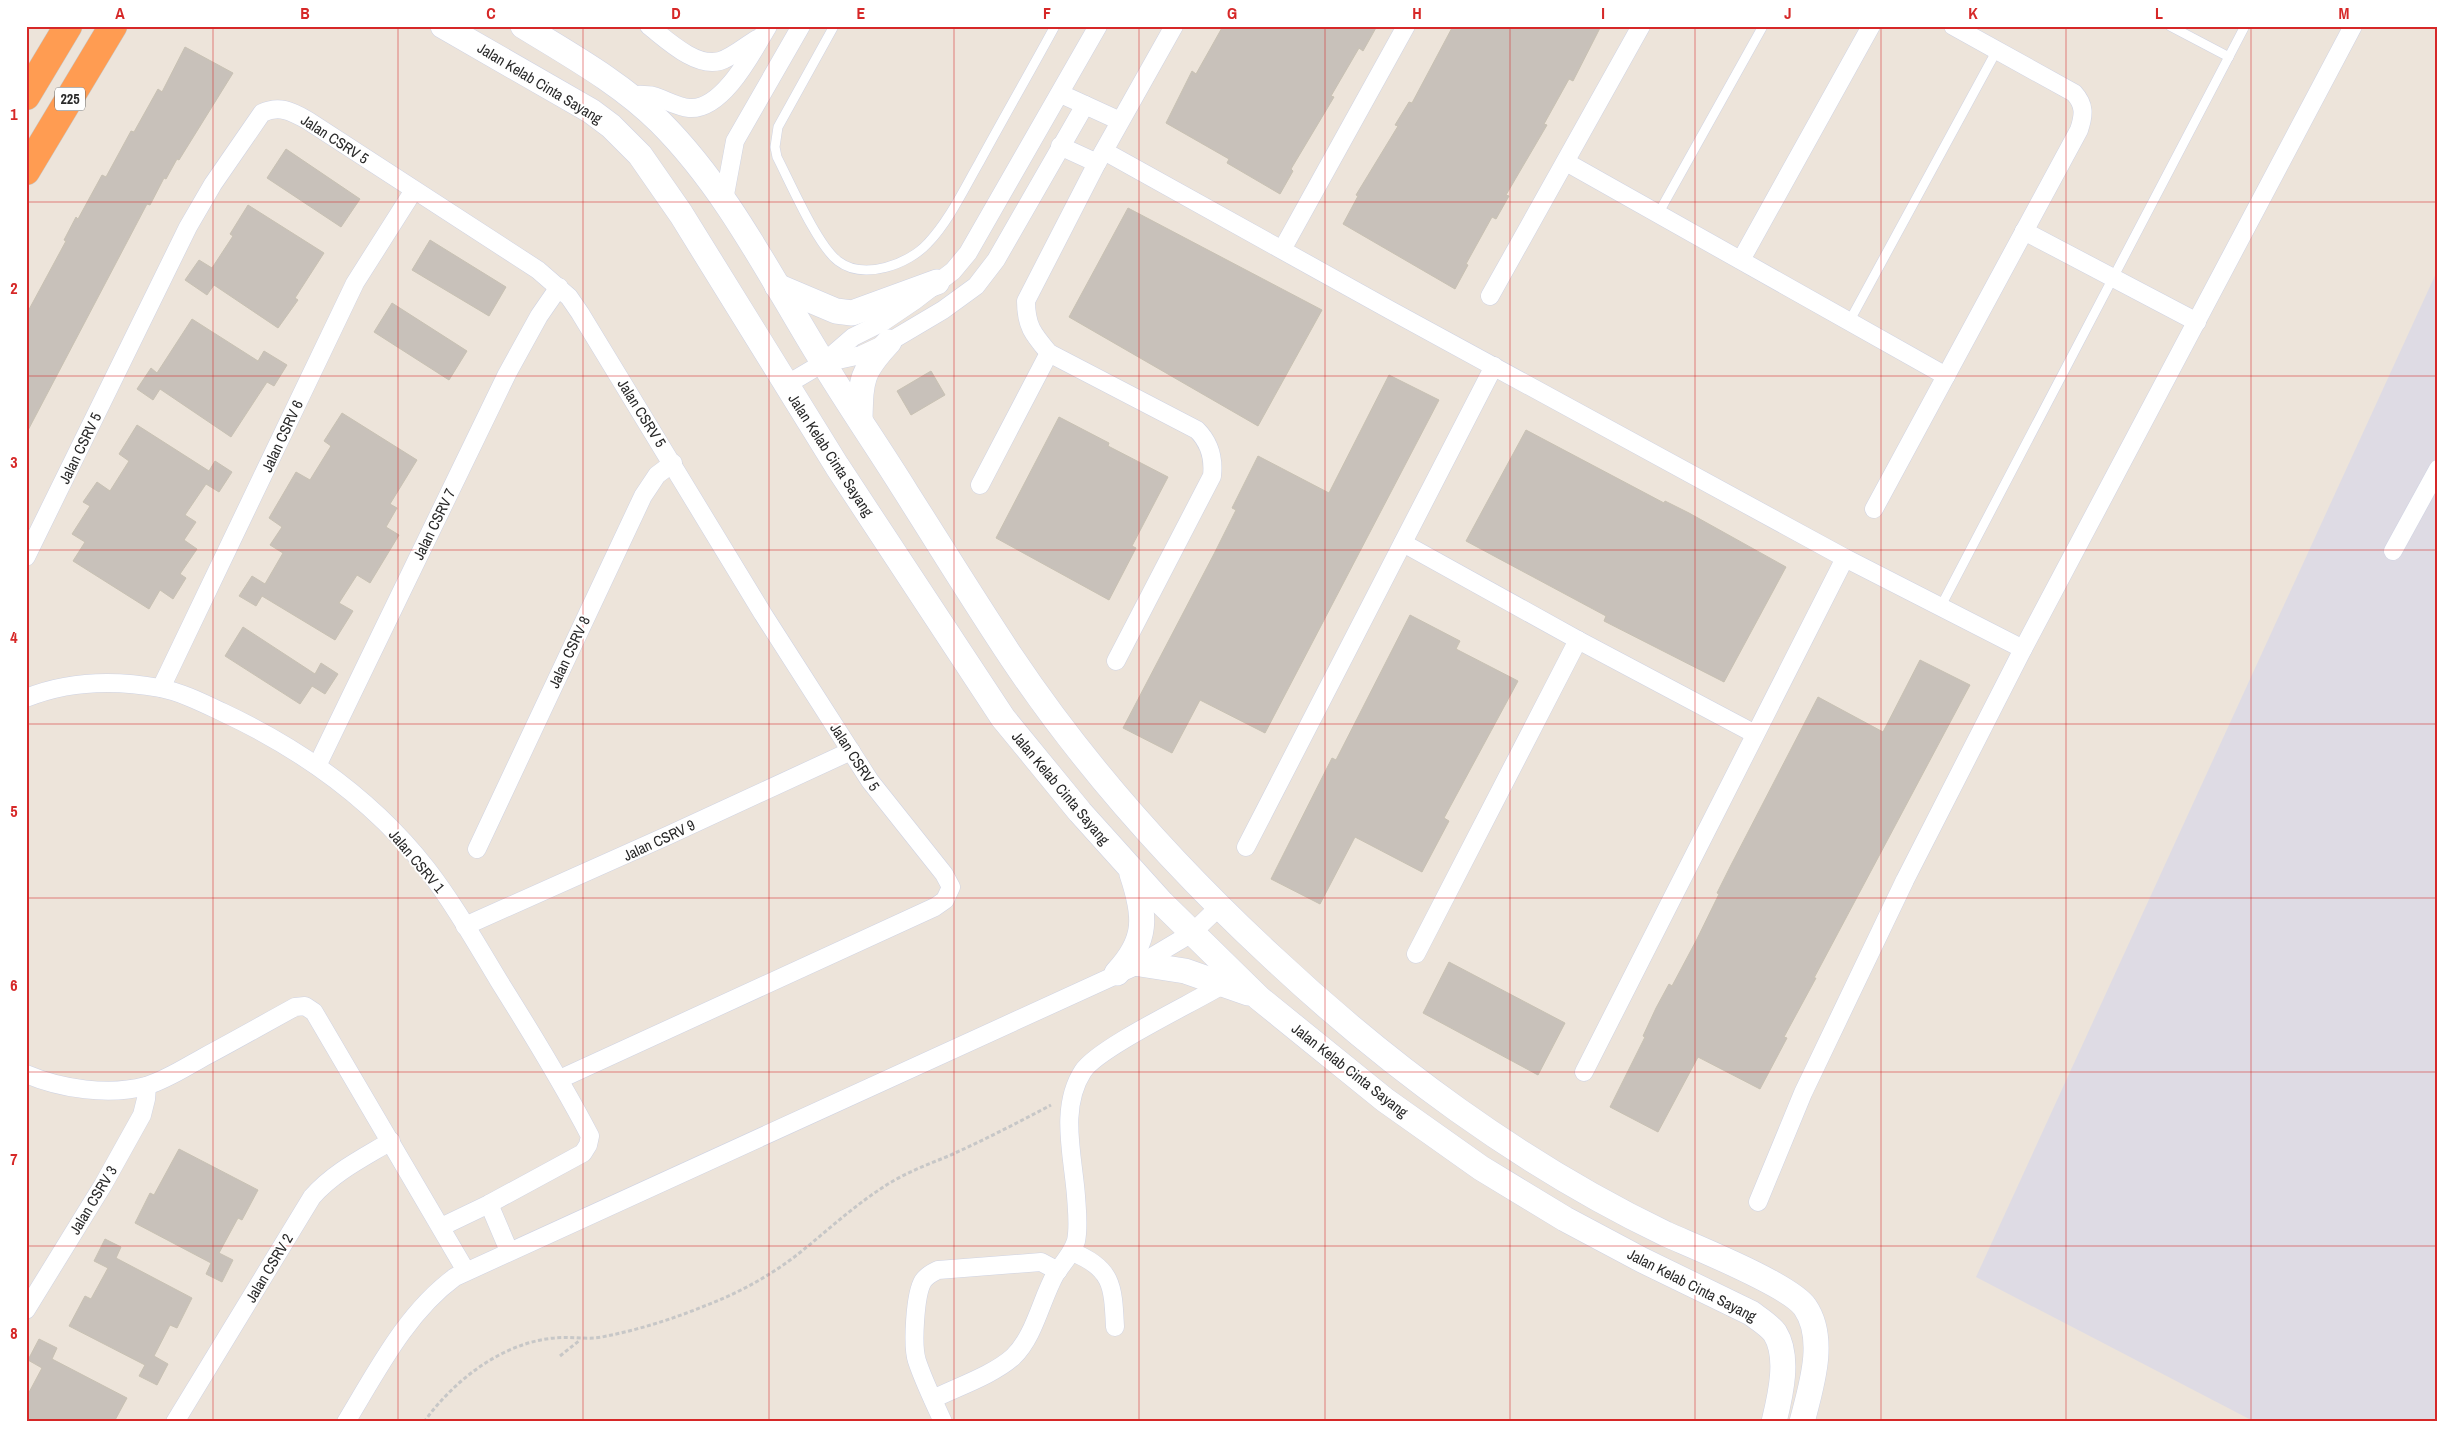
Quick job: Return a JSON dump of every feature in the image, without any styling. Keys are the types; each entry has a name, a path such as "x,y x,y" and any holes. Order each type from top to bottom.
{"highway":[{"name":"225","path":"26,96 68,26"},
{"name":"225","path":"26,171 113,26"}],"main road":[{"name":"Jalan Kelab Cinta Sayang","path":"444,26 591,111 611,126 640,155 681,214 786,385 1002,718 1130,869 1259,998 1385,1100 1487,1172 1574,1223 1751,1313 1766,1324 1776,1334 1783,1361 1782,1392 1774,1422"},
{"path":"523,26 630,95 658,120 683,147 724,200 823,363 1013,659 1054,717 1149,832 1220,907 1330,1009 1396,1062 1485,1127 1613,1206 1777,1286 1800,1300 1812,1320 1816,1333 1813,1372 1802,1422"},
{"path":"777,286 836,311 852,313 937,282"},
{"path":"860,419 864,375 871,362 889,342"},
{"path":"1117,973 1134,952 1141,930 1142,904 1130,869"},
{"path":"1140,964 1171,968 1224,984 1259,998"}],"street":[{"path":"649,26 694,58 709,62 719,62 730,56 765,31"},
{"path":"724,200 735,141 800,26"},
{"path":"786,385 823,363 853,337 882,322 937,282 963,259 982,231 1098,26"},
{"path":"1116,661 1212,476 1212,457 1209,445 1197,430 1048,354 1029,326 1026,318 1026,301 1120,121 1174,26"},
{"path":"1283,248 1406,26"},
{"path":"1490,296 1642,26"},
{"path":"1741,260 1871,26"},
{"path":"1874,509 2079,130 2083,118 2083,108 2074,92 1952,26"},
{"path":"1758,1202 1802,1093 1842,1008 2023,649 2353,26"},
{"path":"630,95 651,95 688,108 700,107 715,99 730,85 765,31"},
{"path":"1061,94 1120,121"},
{"path":"823,363 861,355 889,342 959,300 988,273 1085,105"},
{"name":"Jalan CSRV 5","path":"26,557 188,227 213,184 262,113 270,109 291,110 538,270 559,287 580,313 673,463 763,614 851,751 886,803 949,881 951,887 950,894 945,900 560,1079"},
{"path":"1060,146 1101,157 1283,248 1845,558 2023,649"},
{"path":"1566,162 1946,376"},
{"name":"Jalan CSRV 6","path":"161,688 355,283 414,190"},
{"path":"2024,231 2197,322"},
{"name":"Jalan CSRV 7","path":"317,766 507,374 559,287"},
{"path":"980,485 1048,354"},
{"path":"1246,847 1494,366"},
{"name":"Jalan CSRV 8","path":"477,849 643,496 657,475 673,463"},
{"path":"2393,551 2438,469"},
{"path":"1403,543 1578,640 1755,734"},
{"path":"1584,1072 1845,558"},
{"path":"1416,954 1578,640"},
{"name":"Jalan CSRV 1","path":"26,698 62,686 88,683 161,688 212,707 290,747 345,786 427,868 560,1079 590,1136 588,1145 583,1152 489,1204 441,1227"},
{"name":"Jalan CSRV 9","path":"465,926 669,836 851,751"},
{"path":"346,1422 412,1318 436,1292 466,1271 653,1188 1140,964 1192,933 1220,907"},
{"path":"933,1399 1003,1365 1014,1356 1025,1341 1058,1271 1072,1252 1078,1230 1070,1150 1072,1095 1084,1069 1094,1060 1224,984"},
{"path":"26,1074 80,1088 107,1090 147,1086 294,1008 305,1006 314,1012 392,1141 466,1271"},
{"name":"Jalan CSRV 3","path":"26,1310 103,1185 142,1115 147,1086"},
{"name":"Jalan CSRV 2","path":"175,1422 312,1197 324,1183 392,1141"},
{"path":"489,1204 509,1251"},
{"path":"1072,1252 1097,1265 1110,1280 1113,1289 1114,1327"},
{"path":"943,1422 915,1353 919,1288 927,1275 938,1270 1041,1262 1058,1271"}],"lane":[{"path":"834,26 778,127 775,147 777,157 807,216 828,249 844,265 865,270 891,266 914,255 928,244 938,232 1055,26"},
{"path":"1658,214 1763,26"},
{"path":"2170,26 2229,57"},
{"path":"1941,606 2245,26"},
{"path":"1850,322 1997,50"}],"path":[{"path":"424,1422 448,1394 488,1361 513,1348 556,1337 581,1340 624,1332 666,1320 735,1294 758,1281 800,1252 857,1206 910,1171 969,1147 1072,1095"},
{"path":"560,1356 581,1340"}],"shaded area":[{"path":"2438,269 2438,1422 2255,1422 1976,1277"}],"building":[{"path":"1223,26 1377,26 1363,51 1359,48 1331,96 1334,97 1291,169 1293,171 1280,194 1227,163 1229,159 1166,123 1192,71 1196,74"},
{"path":"1453,26 1601,26 1573,81 1569,79 1544,124 1547,125 1506,195 1509,196 1496,219 1492,217 1466,264 1468,265 1455,289 1343,224 1358,196 1356,195 1398,126 1395,125 1409,102 1412,103"},
{"path":"185,47 233,73 179,160 177,159 166,179 164,178 150,205 147,204 26,434 26,315 66,241 64,240 76,217 78,219 102,175 106,177 131,131 134,132 158,89 162,92"},
{"path":"286,149 360,199 341,227 267,178"},
{"path":"248,205 324,253 295,298 298,300 278,328 214,285 207,295 185,280 199,260 212,268 233,236 230,234"},
{"path":"1128,208 1322,310 1258,426 1069,317"},
{"path":"430,240 506,287 489,316 412,270"},
{"path":"392,303 467,351 449,380 374,332"},
{"path":"192,319 258,361 264,351 287,365 274,386 267,382 231,437 160,389 153,400 137,389 151,368 157,373"},
{"path":"931,371 945,395 911,415 897,391"},
{"path":"1389,375 1439,400 1265,733 1200,700 1172,753 1123,728 1236,510 1232,508 1258,456 1329,493"},
{"path":"342,413 417,460 390,504 397,508 386,527 399,535 370,583 357,575 339,603 353,611 335,640 262,596 256,606 239,596 252,576 265,584 283,553 270,545 282,527 269,518 296,472 310,480 331,446 324,441"},
{"path":"1059,417 1109,443 1108,446 1168,477 1132,546 1136,548 1109,600 996,538"},
{"path":"137,425 209,471 215,461 232,472 219,492 206,484 185,515 196,522 184,540 197,549 180,574 186,578 173,599 160,590 149,609 73,561 85,542 72,534 90,506 83,502 97,482 110,491 129,461 119,454"},
{"path":"1526,430 1664,503 1665,501 1689,513 1786,567 1724,682 1604,621 1606,616 1466,541"},
{"path":"1410,615 1460,641 1456,649 1518,681 1444,818 1449,821 1422,872 1355,837 1320,904 1271,879 1332,758 1336,760"},
{"path":"243,627 315,674 321,663 338,674 325,694 312,686 300,704 225,656"},
{"path":"1920,660 1970,685 1814,978 1816,978 1784,1037 1787,1038 1760,1089 1698,1057 1658,1132 1610,1107 1645,1037 1643,1036 1656,1008 1669,984 1672,986 1697,939 1731,865 1818,697 1883,732"},
{"path":"1449,962 1565,1023 1538,1075 1423,1013"},
{"path":"179,1149 258,1190 242,1220 238,1218 219,1253 233,1260 222,1282 206,1274 211,1263 135,1223 150,1193 154,1195"},
{"path":"105,1239 121,1247 116,1258 192,1298 177,1328 170,1325 154,1356 168,1364 157,1385 139,1376 145,1365 69,1326 85,1296 91,1299 108,1268 94,1261"},
{"path":"39,1339 57,1348 52,1359 127,1398 114,1422 26,1422 26,1398 42,1368 28,1360"}]}
